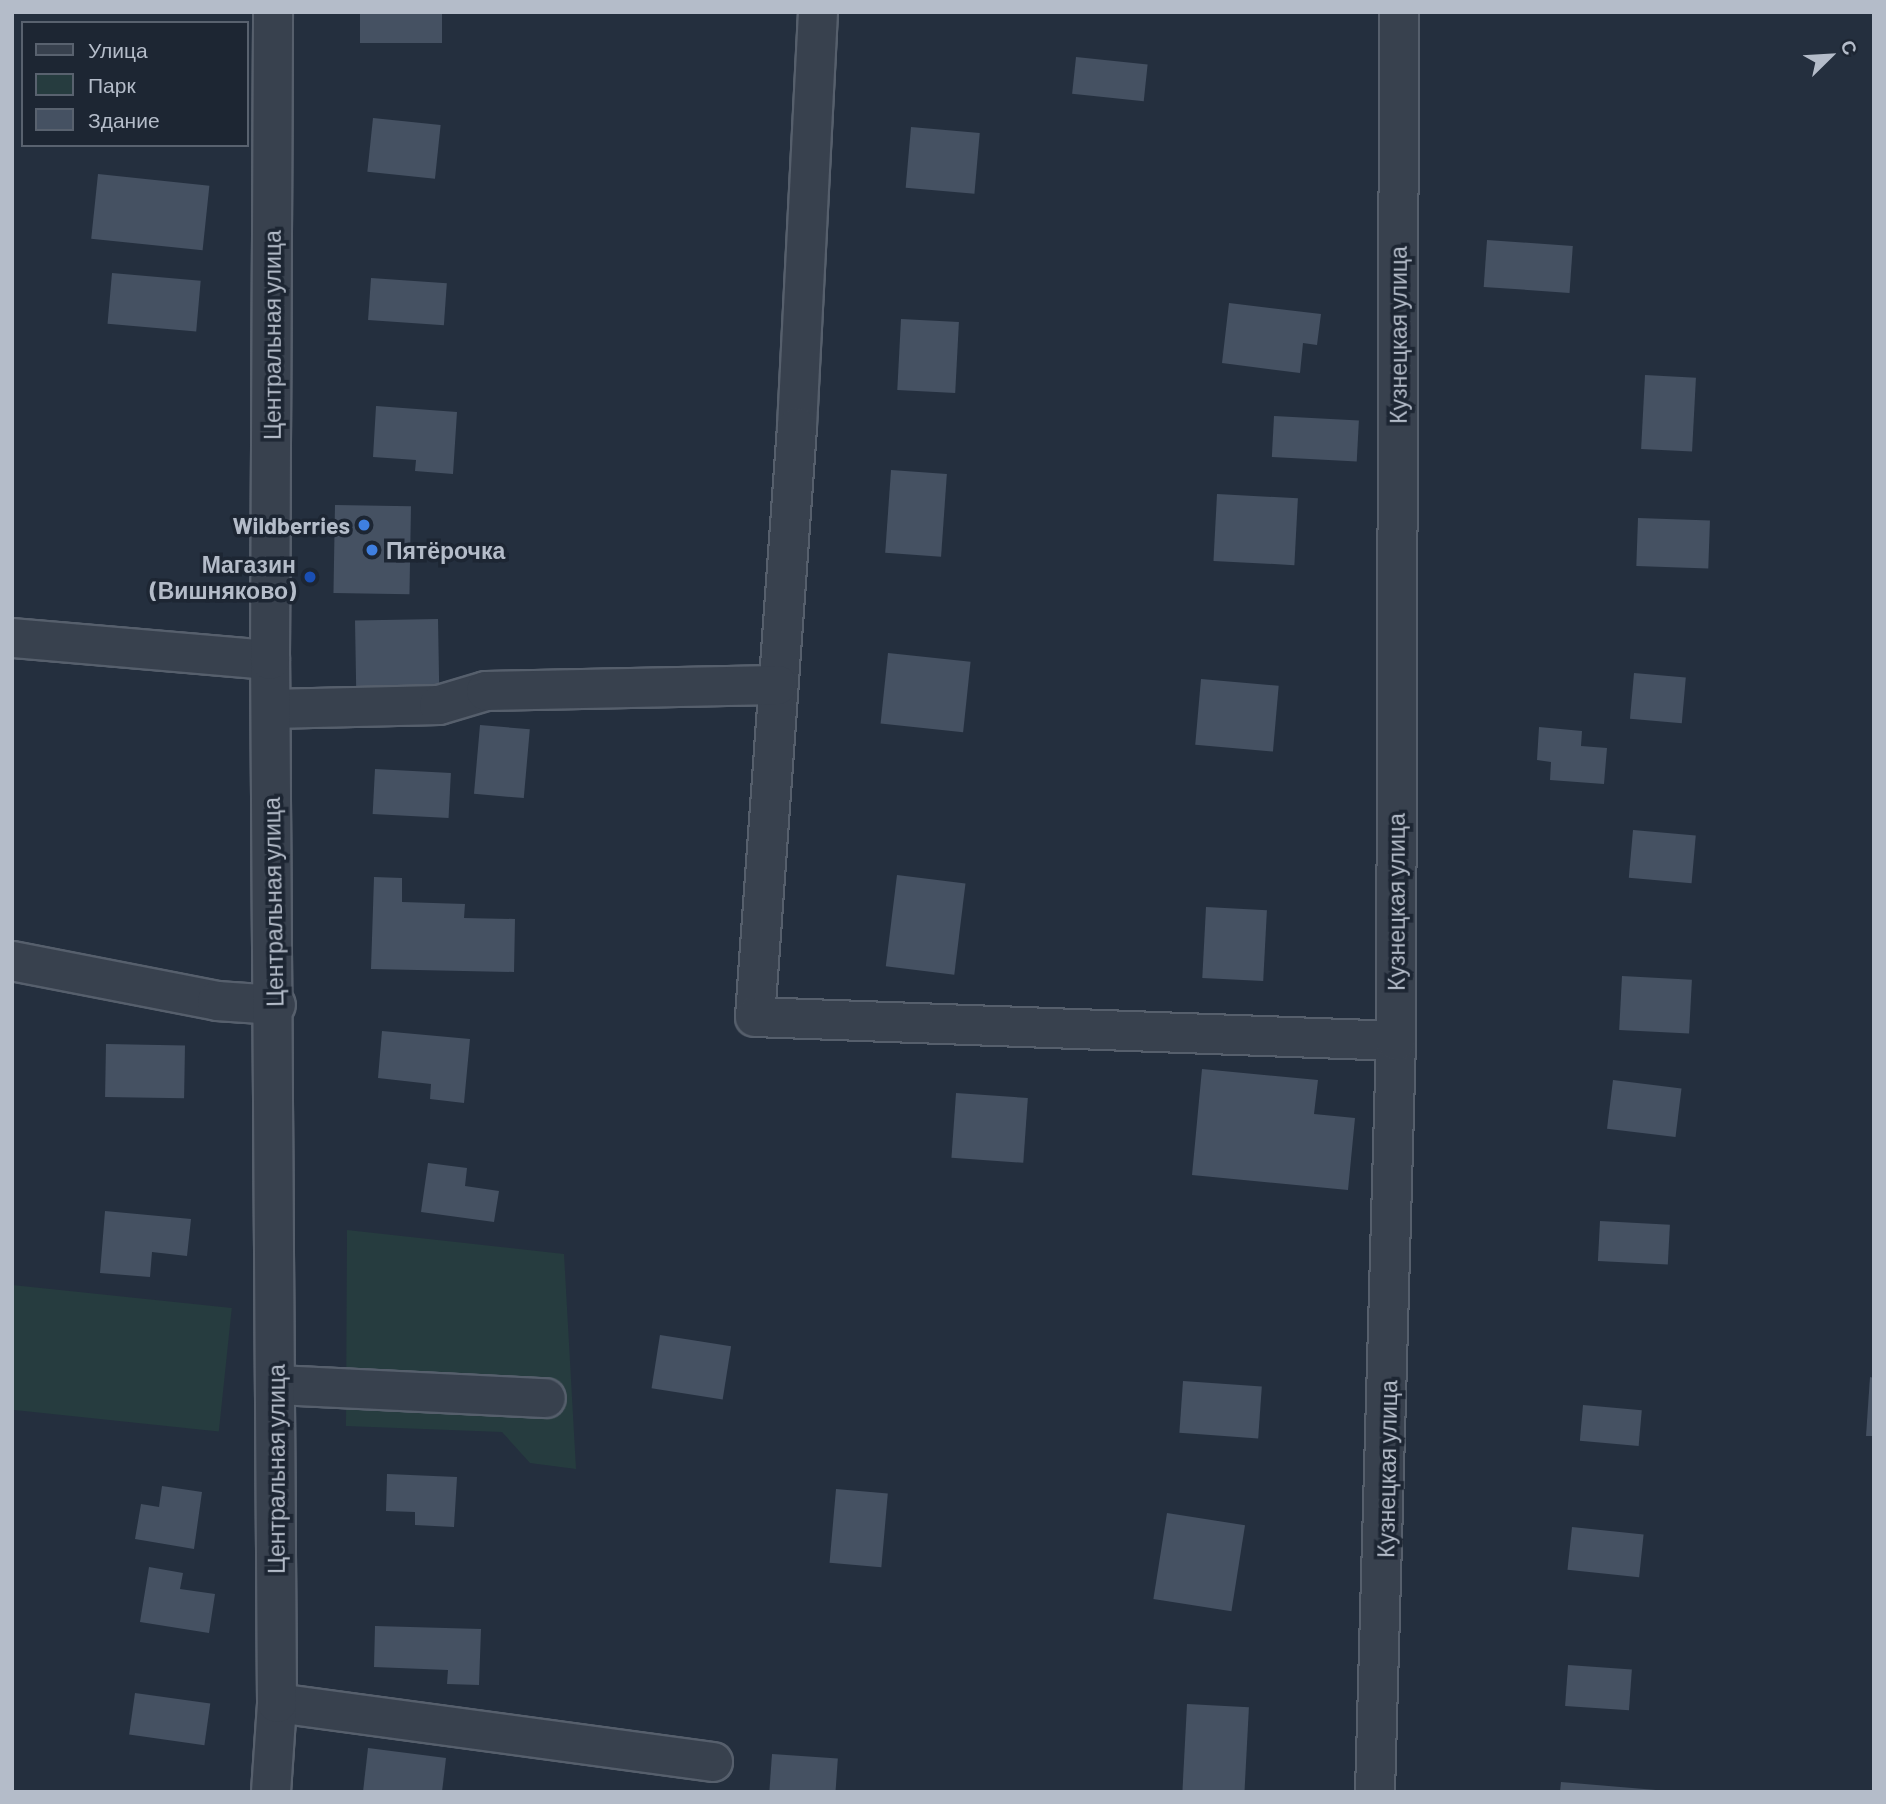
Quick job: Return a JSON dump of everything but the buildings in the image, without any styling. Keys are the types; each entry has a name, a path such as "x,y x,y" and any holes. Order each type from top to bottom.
{"street":[{"name":"Центральная улица","path":"271,1792 277,1703 275,1005 270,660 273,12"},
{"path":"818,12 778,685 755,1017 1396,1041"},
{"name":"Кузнецкая улица","path":"1375,1792 1396,1041 1399,12"},
{"path":"12,638 270,660"},
{"path":"271,709 439,705 486,691 778,685"},
{"path":"12,961 228,1003 275,1005"},
{"path":"276,1385 546,1398"},
{"path":"277,1703 713,1762"}],"green space":[{"path":"347,1230 564,1254 576,1469 530,1463 502,1432 346,1426"},
{"path":"12,1285 232,1308 219,1431 12,1410"}],"place":[{"name":"Wildberries","path":"364,525"},
{"name":"Пятёрочка","path":"372,550"},
{"name":"Магазин (Вишняково)","path":"310,577"}]}
